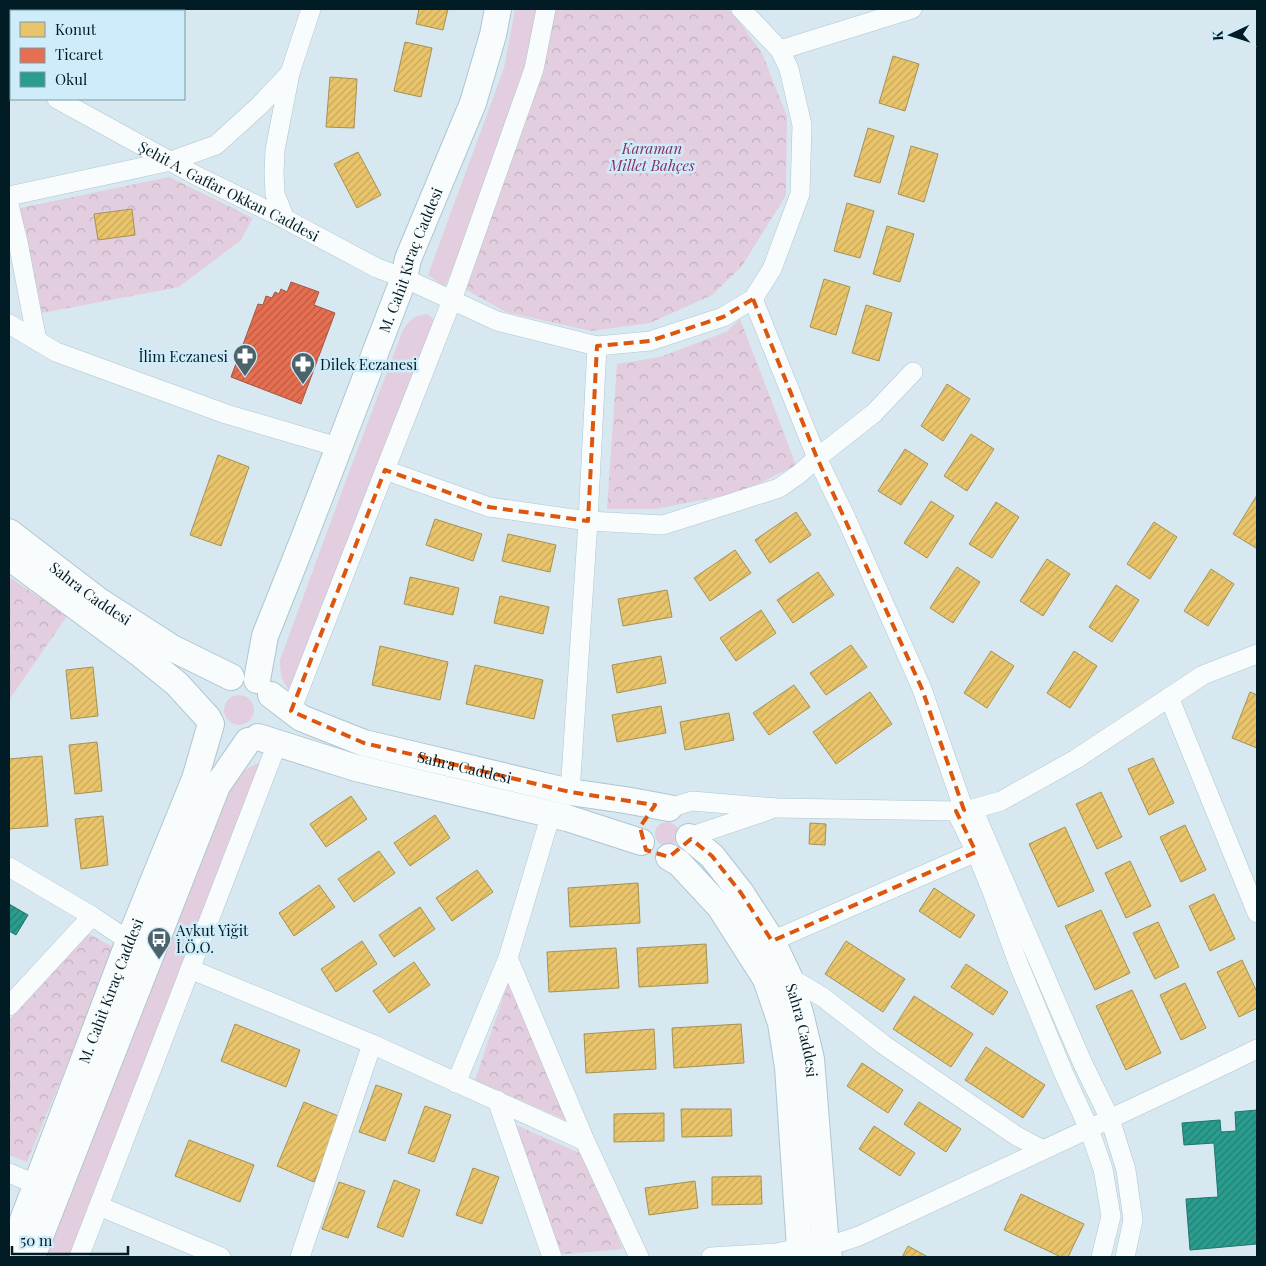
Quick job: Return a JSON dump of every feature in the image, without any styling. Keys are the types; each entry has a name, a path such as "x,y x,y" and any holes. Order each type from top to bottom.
{"street":[{"path":"284,219 275,194 275,150 290,73 311,9"},
{"name":"M. Cahit Kıraç Caddesi","path":"264,687 265,636 404,278 408,259 473,104 493,35 498,9"},
{"path":"291,711 452,300 534,69 546,9"},
{"path":"741,9 780,50 789,69 802,125 800,194 772,269 753,299 817,458 846,518 922,689 964,810 976,852 1018,963 1089,1129 1103,1169 1111,1216 1101,1257"},
{"path":"780,50 912,9"},
{"path":"9,196 171,162 216,146 260,106 290,73"},
{"name":"Şehit A. Gaffar Okkan Caddesi","path":"59,100 171,162 377,268 404,278 497,321 597,346 650,342 724,317 753,299"},
{"path":"9,205 37,340"},
{"path":"9,324 56,352 226,414 338,447"},
{"path":"570,792 588,521 597,346"},
{"path":"385,470 489,507 588,521 663,525 779,488 874,413 913,372"},
{"name":"Sahra Caddesi","path":"11,545 172,648 230,677"},
{"name":"Sahra Caddesi","path":"11,545 177,684 209,721"},
{"path":"641,842 639,835 640,827 648,814 654,810 669,808 692,801 777,808 964,810 1001,801 1076,758 1204,675 1257,654"},
{"path":"79,1257 190,969 261,741 273,714 273,704 264,687 248,676 240,675 221,681 209,697 207,708 209,721 219,735 228,740 238,742 261,741"},
{"name":"Sahra Caddesi","path":"264,687 301,718 364,743 570,792 669,808 682,816 687,822 689,837 712,856 741,893 772,941 789,978 811,1059 827,1252"},
{"path":"1169,697 1257,913"},
{"name":"M. Cahit Kıraç Caddesi","path":"32,1257 47,1189 130,940 195,780 209,721"},
{"name":"M. Cahit Kıraç Caddesi","path":"9,1257 47,1189 217,786 261,741"},
{"name":"Sahra Caddesi","path":"261,741 356,768 567,818 641,842 652,855 661,858 669,857 679,863 720,907 766,979 781,1023 788,1067 801,1252"},
{"path":"669,857 676,855 682,850 687,844 689,837 777,808"},
{"path":"964,810 1110,1119 1126,1170 1133,1220 1125,1257"},
{"path":"456,1083 508,958 551,814"},
{"path":"772,941 976,852"},
{"path":"9,868 130,940"},
{"path":"9,1006 92,916"},
{"path":"508,958 585,1141 639,1257"},
{"path":"190,969 372,1044 585,1141"},
{"path":"789,978 824,998 884,1045 1015,1135 1043,1150"},
{"path":"300,1257 372,1044"},
{"path":"711,1257 827,1252 1257,1049"},
{"path":"497,1100 552,1257"},
{"path":"9,1172 47,1189"},
{"path":"99,1206 221,1257"}],"highlighted area":[{"path":"753,299 817,458 922,689 964,810 956,811 976,852 772,941 741,893 712,856 691,839 669,857 646,850 640,827 655,805 570,792 364,743 291,711 385,470 489,507 588,521 597,346 650,341 723,317"}],"green space":[{"path":"515,9 538,9 527,70 445,287 428,275 504,68"},
{"name":"Karaman Millet Bahçes","path":"554,9 726,9 733,13 762,53 787,116 786,195 742,266 712,295 650,323 591,331 506,312 463,288"},
{"path":"169,177 253,218 241,240 179,287 42,313 20,208"},
{"path":"428,314 434,320 434,324 290,690 283,680 280,660 403,330 413,319"},
{"path":"740,319 796,465 742,492 656,509 607,509 617,364 660,357 726,332"},
{"path":"9,577 67,616 9,700"},
{"path":"239,695 245,696 253,704 253,716 245,724 239,725 233,724 225,716 224,710 225,704 233,696"},
{"path":"266,760 72,1257 44,1257 223,800 238,775"},
{"path":"667,822 675,826 679,834 675,842 667,846 659,842 655,834 659,826"},
{"path":"87,933 115,948 27,1162 9,1155 9,1020"},
{"path":"509,980 567,1121 475,1080"},
{"path":"514,1124 584,1155 623,1249 554,1255"}],"building: Konut":[{"path":"419,9 448,9 443,30 416,24"},
{"path":"405,42 432,48 421,97 394,91"},
{"path":"893,56 919,64 905,111 879,103"},
{"path":"330,77 357,79 354,128 326,127"},
{"path":"868,128 894,136 880,183 854,176"},
{"path":"911,146 938,154 924,202 898,194"},
{"path":"358,152 381,195 357,208 334,164"},
{"path":"847,203 874,211 860,258 834,251"},
{"path":"132,209 135,235 98,240 94,214"},
{"path":"887,226 914,234 900,282 873,274"},
{"path":"824,279 850,287 836,335 810,327"},
{"path":"866,305 892,313 879,361 852,353"},
{"path":"947,384 970,399 943,441 921,426"},
{"path":"971,434 994,449 967,491 944,476"},
{"path":"905,449 928,464 901,505 878,491"},
{"path":"218,455 249,467 221,546 190,535"},
{"path":"1257,495 1257,546 1256,548 1233,534"},
{"path":"931,501 954,516 927,558 904,543"},
{"path":"996,502 1019,517 992,558 969,544"},
{"path":"796,512 811,535 770,563 755,540"},
{"path":"435,519 482,534 473,561 426,545"},
{"path":"1154,522 1177,537 1150,579 1127,564"},
{"path":"508,534 556,545 550,572 502,561"},
{"path":"735,550 751,573 710,601 694,578"},
{"path":"1047,559 1070,574 1043,616 1020,601"},
{"path":"957,567 980,582 953,623 930,608"},
{"path":"1211,569 1234,584 1208,626 1184,611"},
{"path":"818,572 834,595 793,623 777,600"},
{"path":"410,577 459,588 453,615 404,604"},
{"path":"1116,585 1139,600 1112,642 1089,627"},
{"path":"667,590 672,617 623,626 618,599"},
{"path":"500,596 549,607 543,634 494,623"},
{"path":"761,610 776,633 736,661 720,638"},
{"path":"851,645 867,667 826,695 810,673"},
{"path":"380,646 448,662 440,700 372,685"},
{"path":"991,651 1014,666 987,708 964,693"},
{"path":"1074,651 1097,666 1070,708 1047,693"},
{"path":"661,656 666,683 617,693 612,665"},
{"path":"475,665 543,680 534,719 466,704"},
{"path":"93,667 98,716 71,719 66,670"},
{"path":"794,685 810,707 769,735 753,713"},
{"path":"870,692 892,724 836,764 813,732"},
{"path":"1250,692 1257,695 1257,748 1232,738"},
{"path":"661,706 666,733 617,742 612,715"},
{"path":"729,713 734,740 685,750 680,722"},
{"path":"97,742 102,791 75,794 69,745"},
{"path":"42,756 48,826 9,829 9,759"},
{"path":"1153,758 1174,803 1149,815 1128,769"},
{"path":"1101,792 1122,837 1097,849 1076,804"},
{"path":"351,796 367,819 326,847 310,824"},
{"path":"435,815 450,838 410,866 394,843"},
{"path":"103,816 108,865 81,869 75,819"},
{"path":"810,823 826,824 825,845 809,844"},
{"path":"1185,825 1206,870 1181,882 1160,837"},
{"path":"1065,827 1094,891 1058,907 1029,844"},
{"path":"379,851 395,873 354,902 338,879"},
{"path":"1130,861 1151,906 1126,918 1105,873"},
{"path":"477,870 493,892 452,921 436,898"},
{"path":"638,883 640,923 570,927 568,888"},
{"path":"319,885 335,907 294,936 279,913"},
{"path":"934,888 975,915 960,938 919,911"},
{"path":"1214,894 1235,939 1210,951 1189,906"},
{"path":"420,907 435,929 394,957 379,935"},
{"path":"1101,910 1130,973 1095,990 1065,926"},
{"path":"1158,922 1179,967 1155,979 1133,933"},
{"path":"362,941 377,964 336,992 321,969"},
{"path":"846,941 905,979 883,1012 825,974"},
{"path":"706,944 708,983 639,987 637,948"},
{"path":"616,948 619,988 549,992 547,952"},
{"path":"1242,960 1257,992 1257,1008 1239,1017 1217,972"},
{"path":"414,962 430,985 389,1013 373,991"},
{"path":"966,964 1008,992 993,1015 951,987"},
{"path":"1185,983 1206,1028 1181,1040 1160,995"},
{"path":"1132,990 1161,1053 1126,1070 1096,1006"},
{"path":"914,996 973,1034 951,1067 893,1029"},
{"path":"235,1024 300,1050 286,1087 221,1061"},
{"path":"741,1024 744,1063 674,1068 672,1028"},
{"path":"654,1029 656,1069 586,1073 584,1034"},
{"path":"986,1047 1045,1085 1023,1118 965,1080"},
{"path":"862,1063 903,1090 888,1113 847,1086"},
{"path":"376,1085 402,1094 385,1141 359,1132"},
{"path":"304,1102 341,1117 314,1182 277,1166"},
{"path":"919,1102 961,1129 946,1152 904,1124"},
{"path":"425,1106 451,1115 434,1162 408,1153"},
{"path":"681,1109 731,1109 732,1136 682,1137"},
{"path":"664,1113 664,1141 614,1142 614,1114"},
{"path":"874,1126 915,1153 900,1176 859,1149"},
{"path":"189,1140 254,1165 240,1202 175,1176"},
{"path":"473,1168 499,1177 482,1224 456,1215"},
{"path":"761,1176 762,1204 712,1205 712,1177"},
{"path":"394,1180 420,1190 403,1237 377,1227"},
{"path":"695,1181 698,1208 649,1215 645,1188"},
{"path":"339,1182 365,1191 348,1238 322,1229"},
{"path":"1021,1194 1084,1224 1068,1257 1061,1257 1004,1230"},
{"path":"908,1246 928,1257 902,1257"}],"building: Ticaret":[{"path":"291,282 319,292 314,305 335,313 301,404 231,377 258,304 263,305 266,296 272,298 275,292 279,294 281,289 287,292"}],"building: Okul":[{"path":"9,904 28,915 16,935 9,931"},
{"path":"1257,1110 1257,1244 1190,1250 1186,1199 1218,1197 1214,1143 1184,1145 1182,1123 1220,1120 1221,1132 1236,1131 1235,1112"}],"place":[{"name":"İlim Eczanesi","path":"245,377"},
{"name":"Dilek Eczanesi","path":"303,385"},
{"name":"Aykut Yiğit İ.Ö.O.","path":"159,960"}]}
